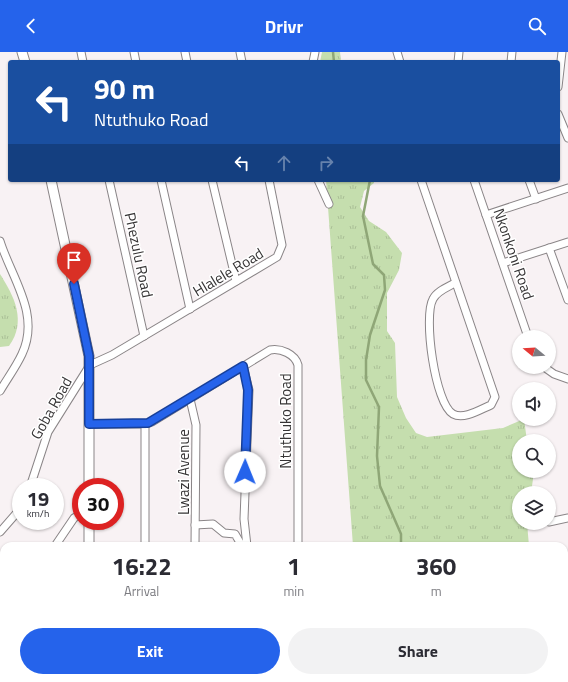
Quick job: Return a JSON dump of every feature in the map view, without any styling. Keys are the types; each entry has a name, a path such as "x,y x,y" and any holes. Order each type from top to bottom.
{"street":[{"path":"560,70 562,52"},
{"path":"560,118 568,136"},
{"path":"51,182 85,333 90,365 89,478"},
{"name":"Phezulu Road","path":"109,182 144,336"},
{"path":"162,182 190,309"},
{"path":"212,182 236,281"},
{"name":"Hlalele Road","path":"90,365 112,355 274,260 281,250 281,240 269,182"},
{"path":"319,182 329,204"},
{"path":"422,182 455,283 495,395 491,405 464,415 452,414 446,405 431,355 429,314 431,303 435,296 455,283"},
{"name":"Nkonkoni Road","path":"475,182 526,330"},
{"path":"530,182 536,199"},
{"path":"486,215 568,188"},
{"path":"0,241 8,264 22,294 29,319 28,334 23,352 0,391"},
{"path":"503,263 568,242"},
{"path":"549,248 568,300"},
{"name":"Ntuthuko Road","path":"89,424 145,424 273,349 288,353 298,362 298,542"},
{"name":"Goba Road","path":"33,478 48,432 90,365"},
{"path":"243,366 248,390 244,519 247,542"},
{"path":"554,374 568,379"},
{"name":"Lwazi Avenue","path":"190,399 195,413 196,425 195,542"},
{"path":"145,424 145,542"},
{"path":"0,532 12,518"},
{"path":"556,521 568,518"},
{"path":"58,542 72,521"},
{"path":"195,525 213,524 224,534 235,534 240,542"},
{"path":"89,530 89,542"}],"green space":[{"path":"322,52 340,52 341,60 320,60"},
{"path":"326,182 374,182 364,191 360,207 369,221 386,232 402,253 399,270 387,293 387,331 395,343 397,397 406,418 416,433 427,437 503,428 512,424 512,426 525,426 526,434 512,434 512,478 533,479 532,486 512,486 512,530 528,530 529,542 353,542"},
{"path":"0,274 14,300 18,318 14,337 9,346 0,347"}],"waterway":[{"path":"333,52 334,60"},
{"path":"370,182 363,216 373,264 384,275 385,290 370,335 366,360 366,380 379,407 377,456 380,486 401,534 401,542"}],"route":[{"path":"74,284 90,365 89,424 148,423 243,366 246,374 248,390 245,472"}]}
